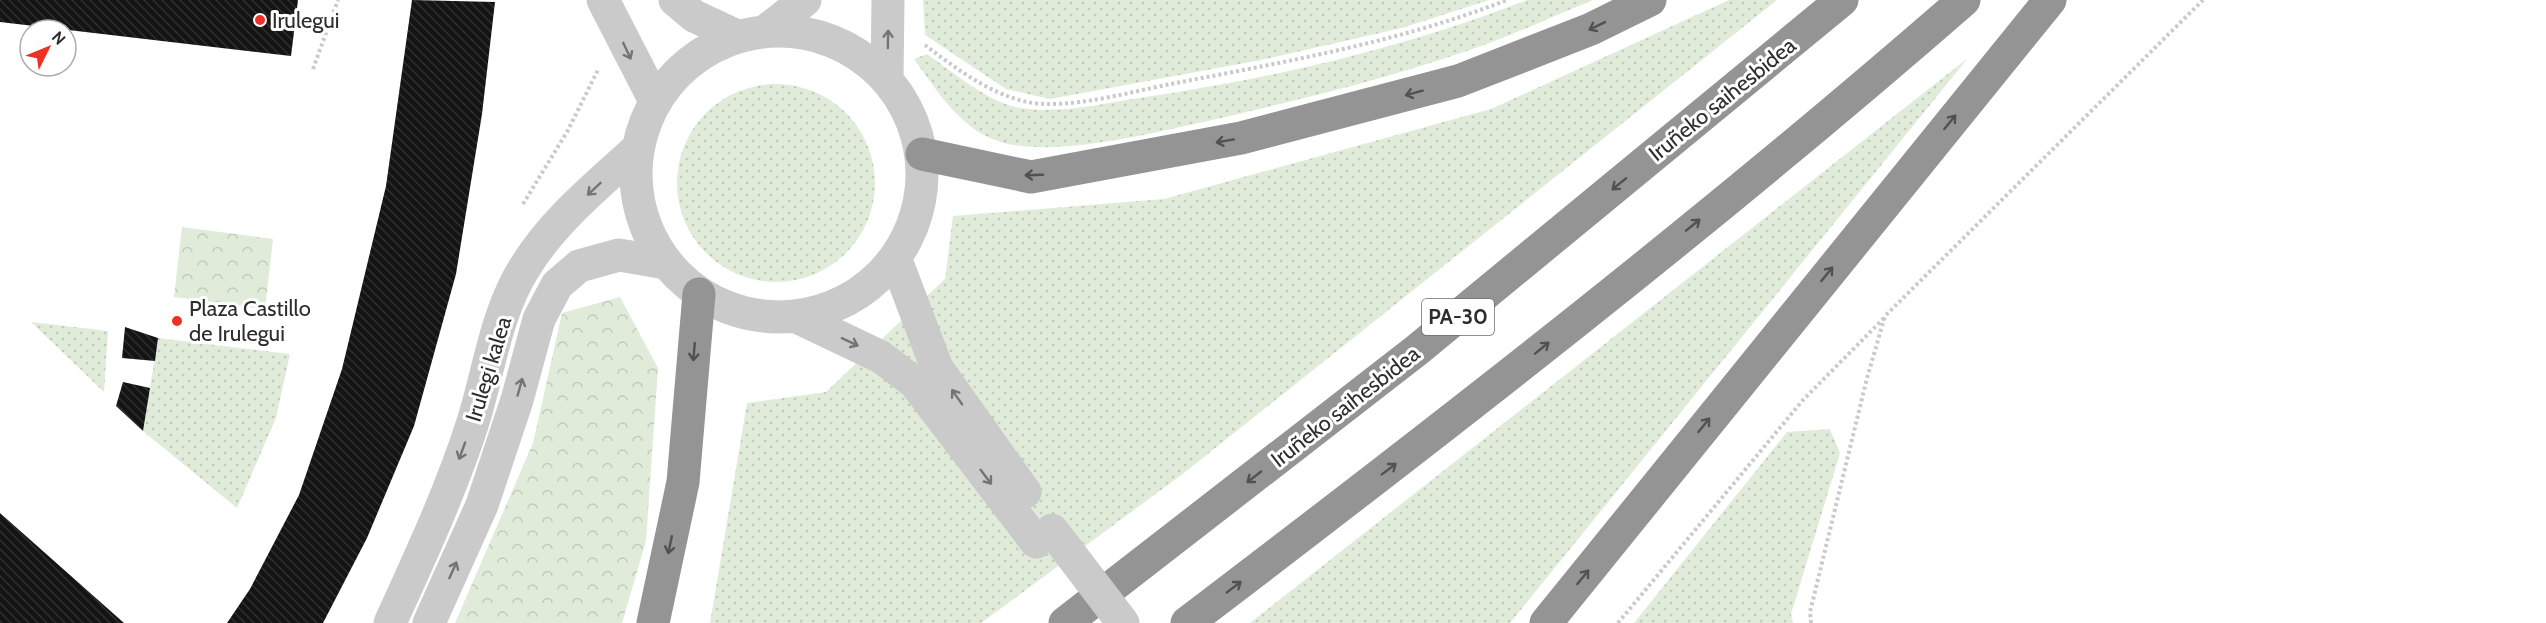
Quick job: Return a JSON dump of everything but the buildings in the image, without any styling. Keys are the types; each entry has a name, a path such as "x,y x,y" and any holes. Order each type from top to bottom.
{"highway":[{"path":"922,154 1031,177 1241,138 1458,81 1591,29 1650,0"},
{"name":"Iruñeko saihesbidea","path":"1065,623 1417,350 1842,0"},
{"path":"1187,623 1461,414 1883,70 1964,0"},
{"path":"1546,623 2050,0"},
{"path":"653,623 683,482 699,294"}],"street":[{"path":"603,0 655,101"},
{"path":"675,0 694,16 752,33 815,34 857,52 887,78 902,98 922,154 917,219 896,260 855,297 797,317 747,315 699,294 666,263 645,227 636,193 637,149 655,101 678,71 704,51 752,33 805,0"},
{"path":"887,78 888,0"},
{"name":"Irulegi kalea","path":"390,623 440,510 473,422 503,317 524,267 571,210 637,149"},
{"name":"Irulegi kalea","path":"429,623 482,505 517,400 540,319 556,285 579,266 619,255 666,263"},
{"path":"896,260 937,368 1044,536 1095,623"},
{"path":"797,317 881,357 915,384 1044,536 1123,623"}],"path":[{"path":"313,69 338,0"},
{"path":"917,38 942,58 1001,95 1029,102 1055,104 1125,93 1370,42 1480,11 1507,0"},
{"path":"1618,623 1803,400 2203,0"},
{"path":"1811,623 1810,612 1867,378 1886,316"}],"green space":[{"path":"923,0 1489,0 1402,28 1261,60 1050,99 1006,89 925,35"},
{"path":"1527,0 1593,0 1492,42 1380,78 1169,130 1069,146 1021,146 987,137 962,119 914,59 927,54 984,94 1009,105 1036,110 1065,109 1238,81 1336,60 1433,33"},
{"path":"1729,0 1777,0 1184,473 981,623 710,623 747,403 826,392 945,279 953,216 1164,199 1491,109"},
{"path":"1968,58 1510,623 1250,623"},
{"path":"766,84 786,84 823,95 853,120 868,145 875,173 871,212 864,230 839,260 823,271 805,278 786,282 766,282 729,271 699,246 688,230 681,212 677,193 677,173 688,136 713,106 729,95 747,88"},
{"path":"182,227 273,239 265,309 174,297"},
{"path":"620,297 658,368 646,541 622,623 455,623 533,443 562,313"},
{"path":"31,322 108,331 104,392"},
{"path":"158,338 290,354 276,418 237,508 143,431"},
{"path":"1830,429 1840,453 1791,614 1793,623 1634,623 1787,432"}],"place":[{"name":"Irulegui","path":"260,20"},
{"name":"Plaza Castillo de Irulegui","path":"177,321"}]}
